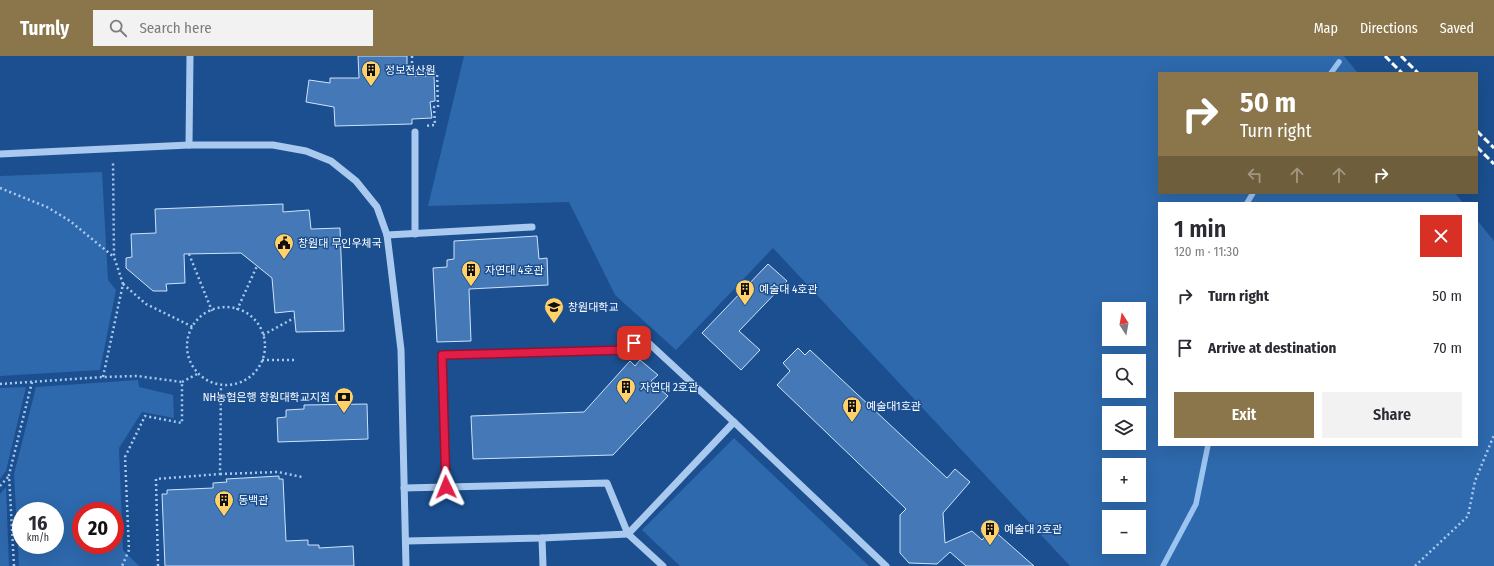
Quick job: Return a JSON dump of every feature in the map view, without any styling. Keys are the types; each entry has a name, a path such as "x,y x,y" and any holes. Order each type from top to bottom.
{"street":[{"path":"189,145 190,56"},
{"path":"415,234 417,129"},
{"path":"0,154 189,145 273,144 306,151 331,161 356,181 377,207 387,235 401,350 406,566"},
{"path":"387,235 532,227"},
{"path":"446,487 442,355 626,350 641,336 886,566"},
{"path":"406,540 542,538 628,534 734,422"},
{"path":"404,488 607,483 628,534 663,566"},
{"path":"542,538 543,566"}],"path":[{"path":"412,56 412,74 437,73 436,91 438,107 434,107 435,125 417,129"},
{"path":"103,377 122,284 114,257 113,149"},
{"path":"0,188 47,207 70,221 114,257"},
{"path":"189,254 212,311"},
{"path":"237,310 257,266"},
{"path":"122,284 146,304 193,327"},
{"path":"225,306 237,310 250,314 259,323 267,348 257,372 247,381 221,386 208,382 190,364 186,351 187,338 200,316 225,306"},
{"path":"263,335 294,318"},
{"path":"262,360 294,360"},
{"path":"0,384 138,376 182,382 199,373"},
{"path":"14,566 9,476 32,382"},
{"path":"122,566 129,550 125,457 145,416 182,423 182,382"},
{"path":"220,474 221,386"},
{"path":"1415,566 1468,516 1475,482 1494,436"},
{"path":"158,566 156,479 220,474 278,472 302,477"},
{"path":"0,486 9,476"}],"shaded area":[{"path":"464,56 1344,56 1357,72 1158,72 1158,194 1456,194 1462,202 1158,202 1158,446 1478,446 1478,221 1494,241 1494,566 1070,566 773,248 676,350 615,295 569,202 428,206"},
{"path":"102,172 108,280 116,290 100,370 0,376 0,176"},
{"path":"138,380 139,387 173,395 174,418 142,412 119,448 121,502 72,502 72,554 124,554 124,551 139,566 19,566 18,554 64,554 64,502 16,502 14,474 36,387"},
{"path":"26,387 6,471 0,479 0,388"},
{"path":"734,438 869,566 680,566 642,530"},
{"path":"6,487 9,566 0,566 0,494"}],"building":[{"name":"정보전산원","path":"358,56 407,56 407,76 434,76 435,101 430,102 432,118 412,119 412,124 335,126 334,107 306,102 309,80 330,83 330,78 359,78"},
{"path":"283,204 283,212 309,210 311,229 340,228 344,331 296,332 294,311 275,313 272,278 241,253 184,254 185,283 166,284 167,291 153,291 126,268 126,258 132,257 131,234 156,233 155,209"},
{"name":"자연대 4호관","path":"537,236 539,259 547,258 548,285 469,289 471,341 437,342 433,268 447,267 447,260 454,259 454,241"},
{"name":"예술대 4호관","path":"768,264 787,281 739,331 760,350 741,370 702,333"},
{"name":"예술대1호관","path":"798,348 805,355 810,350 947,478 955,469 970,482 943,513 945,543 972,531 982,540 992,529 1034,566 966,566 950,552 937,564 909,563 900,553 900,515 906,509 777,385 790,371 783,363"},
{"name":"자연대 2호관","path":"640,360 658,375 651,381 668,396 613,455 473,459 471,416 584,412 630,361 635,366"},
{"path":"367,404 368,439 278,442 277,418 286,417 286,410 304,409 304,405"},
{"name":"동백관","path":"279,476 279,479 283,479 286,541 308,540 308,545 319,545 319,548 353,546 354,566 165,566 162,494 167,494 167,490 213,488 213,483 227,482 226,479"}],"waterway":[{"path":"1332,72 1339,62"},
{"path":"1248,202 1252,194"},
{"path":"1163,566 1196,504 1208,446"}],"railway":[{"path":"1385,56 1401,72"},
{"path":"1401,56 1417,72"},
{"path":"1478,132 1494,148"},
{"path":"1478,148 1494,164"}],"place":[{"name":"정보전산원","path":"371,87"},
{"name":"창원대 무인우체국","path":"284,260"},
{"name":"자연대 4호관","path":"471,287"},
{"name":"예술대 4호관","path":"745,306"},
{"name":"창원대학교","path":"554,324"},
{"name":"자연대 2호관","path":"626,404"},
{"name":"NH농협은행 창원대학교지점","path":"344,414"},
{"name":"예술대1호관","path":"852,423"},
{"name":"동백관","path":"224,517"},
{"name":"예술대 2호관","path":"990,546"}],"route":[{"path":"446,487 442,355 626,350 634,343"}]}
